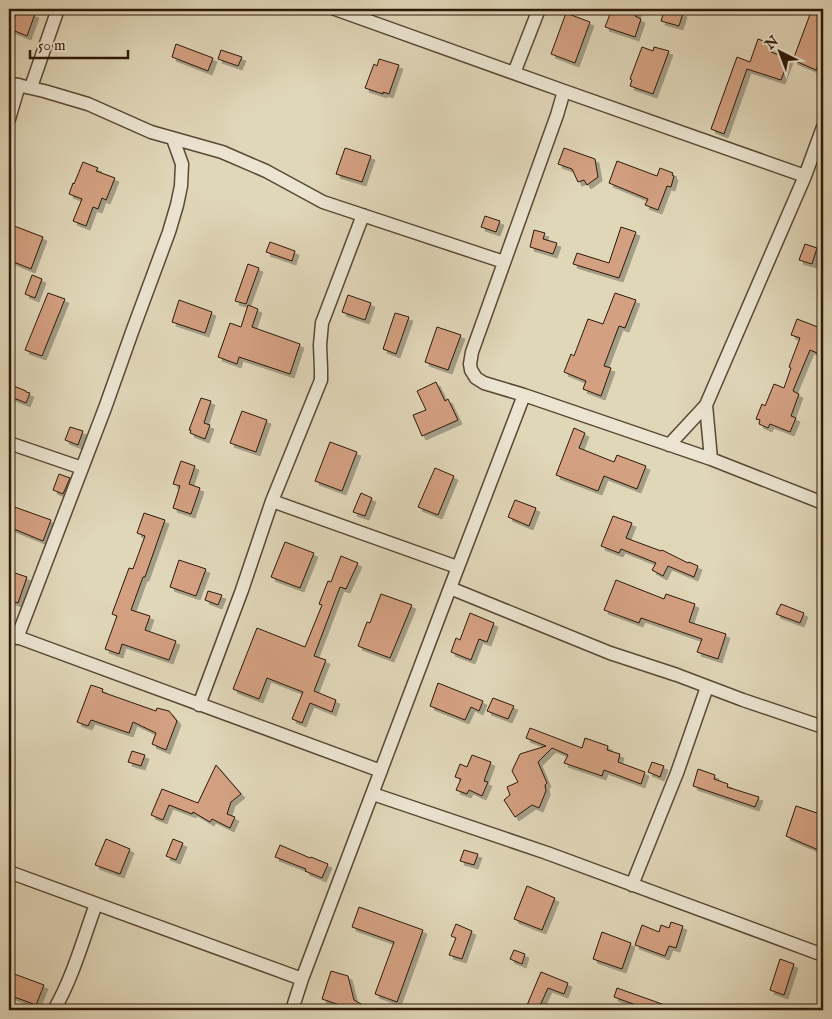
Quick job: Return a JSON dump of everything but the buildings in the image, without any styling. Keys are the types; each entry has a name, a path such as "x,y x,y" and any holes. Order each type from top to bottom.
{"street":[{"path":"9,119 20,85 58,9"},
{"path":"335,9 806,176"},
{"path":"514,73 539,9"},
{"path":"20,85 88,104 152,132 222,152 266,171 323,202 504,262"},
{"path":"564,91 472,352 470,364 476,378 484,383 711,458 823,503"},
{"path":"669,445 706,405 806,176 823,127"},
{"path":"174,139 182,164 181,186 169,232 82,468 13,636 381,771"},
{"path":"182,164 195,145"},
{"path":"199,705 242,590 272,501 321,380 320,345 322,323 363,215"},
{"path":"293,1010 302,979 457,567 524,395"},
{"path":"706,405 711,458"},
{"path":"9,443 82,468"},
{"path":"272,501 457,567"},
{"path":"450,588 610,653 823,727"},
{"path":"632,885 677,773 707,687"},
{"path":"373,794 547,853 823,955"},
{"path":"9,872 302,979"},
{"path":"54,1010 71,976 96,904"}]}
